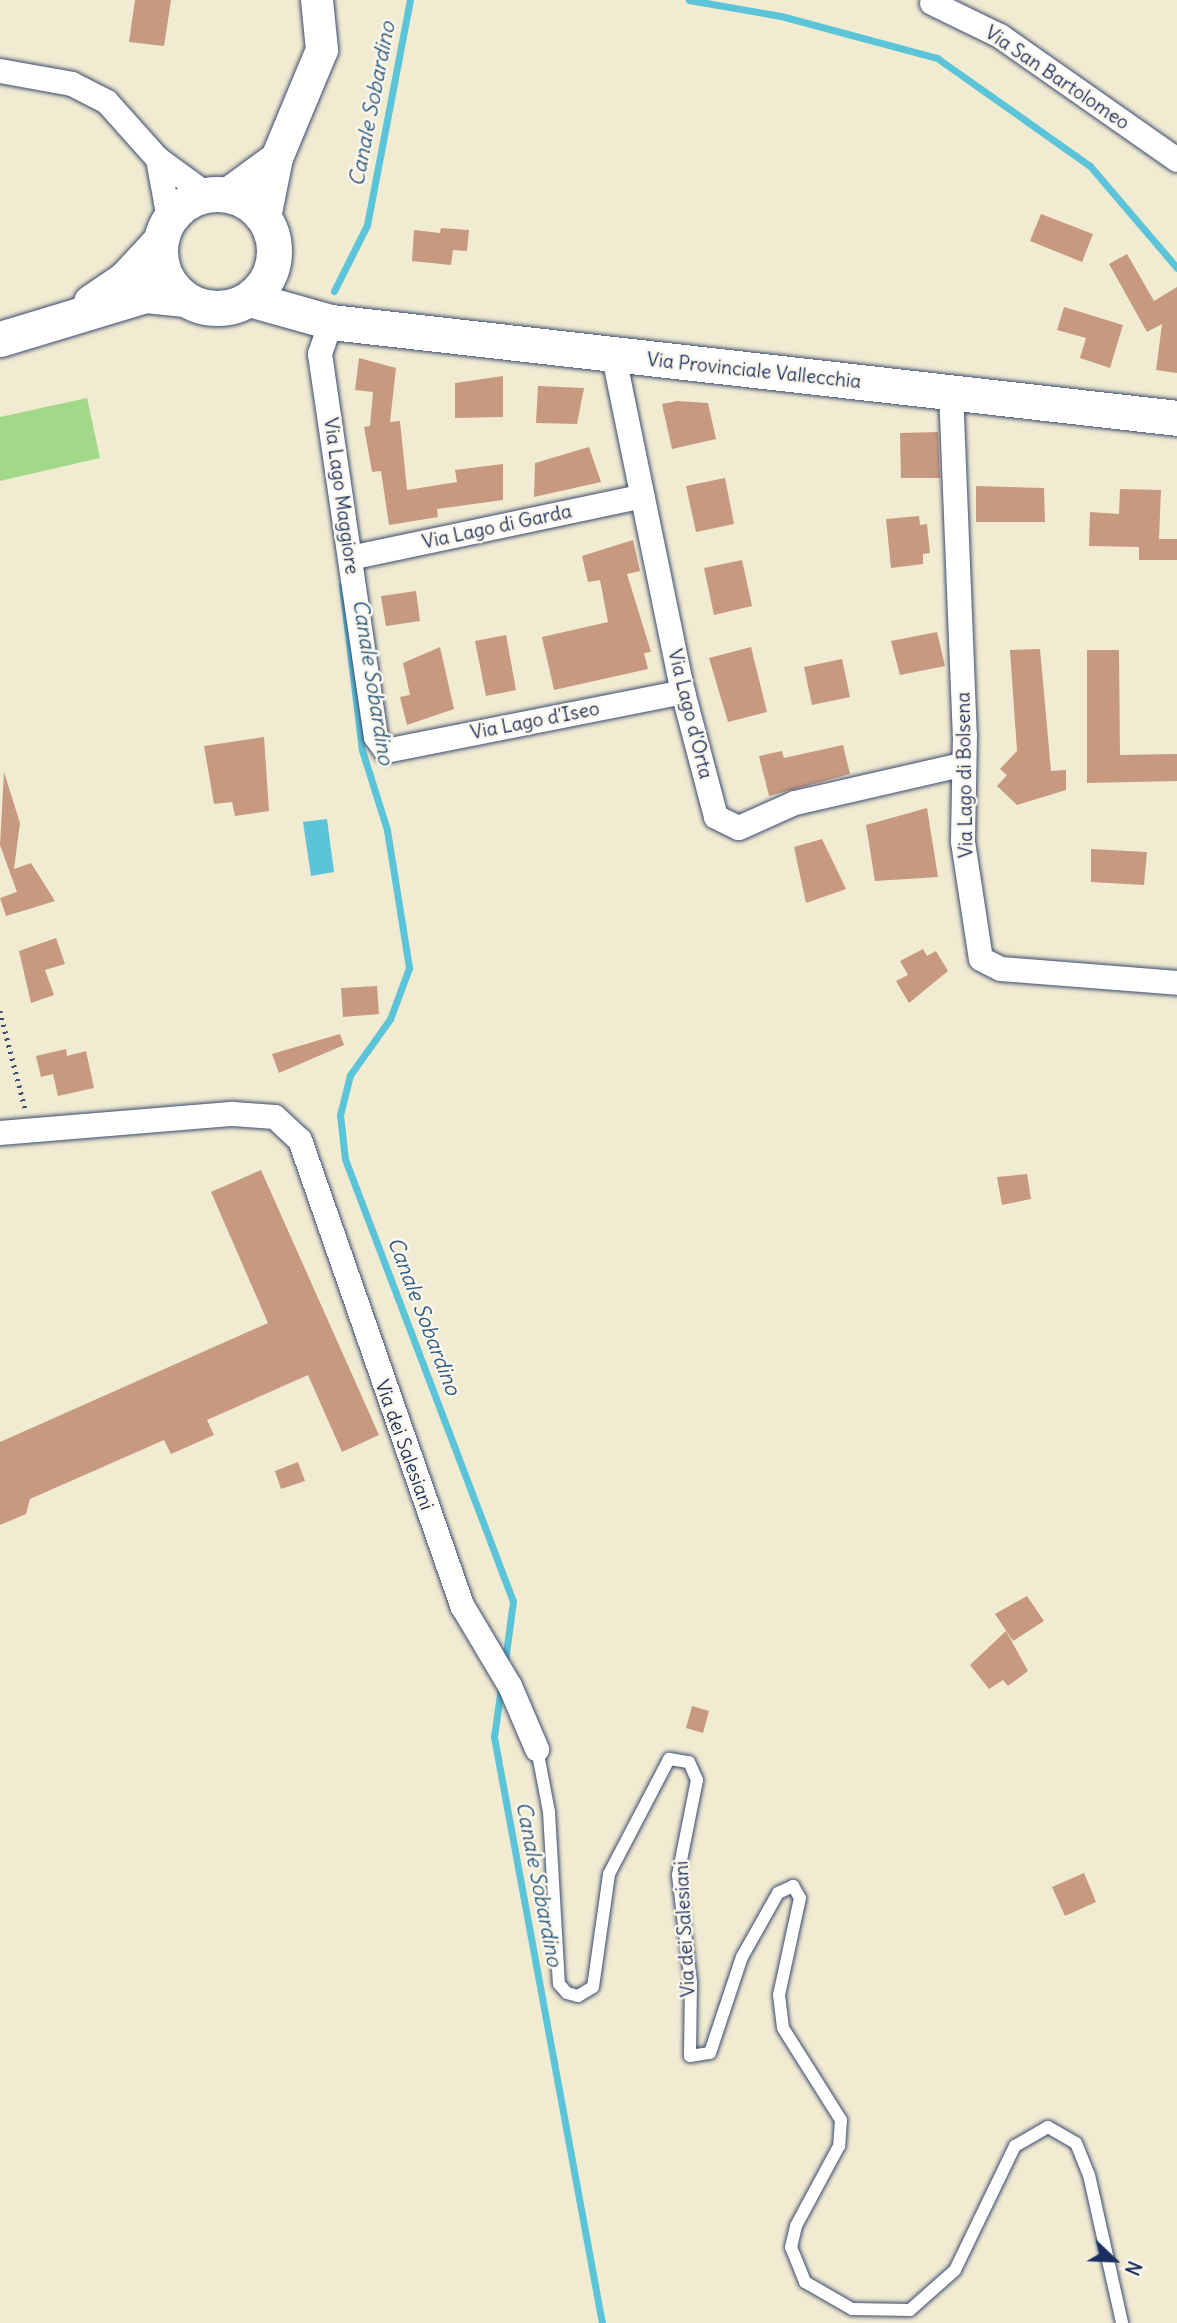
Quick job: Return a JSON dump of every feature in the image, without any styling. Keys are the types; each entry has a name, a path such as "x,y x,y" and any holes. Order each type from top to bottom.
{"main road":[{"path":"59,323 124,280 165,230 217,194 265,218 274,262 331,322"},
{"path":"165,230 164,273 185,299"},
{"path":"0,339 146,295 185,299 218,309 249,299 274,262"},
{"name":"Via Provinciale Vallecchia","path":"249,299 331,322 614,357 951,391 1177,418"}],"street":[{"path":"265,218 278,158 319,60 317,0"},
{"name":"Via San Bartolomeo","path":"932,3 1000,36 1177,160"},
{"path":"0,71 72,84 136,127 158,159 217,194 278,158"},
{"path":"158,159 165,230"},
{"name":"Via Lago Maggiore","path":"331,322 320,354 376,737 386,751"},
{"name":"Via Lago d'Orta","path":"614,357 683,692 716,817 729,827 739,828 795,803 961,765"},
{"name":"Via Lago di Bolsena","path":"951,391 963,842 981,958 1001,969 1177,983"},
{"name":"Via Lago di Garda","path":"350,558 643,496"},
{"name":"Via Lago d'Iseo","path":"386,751 683,692"},
{"name":"Via dei Salesiani","path":"0,1133 233,1114 275,1117 300,1140 463,1607 503,1676 537,1749"}],"lane":[{"name":"Via dei Salesiani","path":"537,1749 549,1812 559,1984 566,1993 578,1996 593,1987 609,1874 669,1759 689,1762 697,1780 678,1875 691,1982 690,2056 710,2053 742,1956 778,1893 793,1886 800,1898 779,1995 783,2028 841,2120 839,2146 796,2227 791,2247 805,2281 852,2309 910,2310 954,2270 1015,2146 1048,2127 1076,2143 1089,2175 1122,2323"}],"path":[{"path":"0,1011 30,1129"}],"green space":[{"path":"87,398 100,458 0,481 0,417"}],"water":[{"path":"327,819 334,872 311,876 303,822"}],"building":[{"path":"135,0 171,0 164,46 129,42"},
{"path":"1041,214 1093,234 1082,262 1030,241"},
{"path":"441,228 469,230 467,251 453,250 451,265 412,261 414,230 440,233"},
{"path":"1127,254 1154,301 1177,287 1177,373 1156,370 1162,324 1147,332 1109,264"},
{"path":"1064,307 1123,325 1110,368 1080,358 1086,338 1057,330"},
{"path":"359,358 396,368 390,422 400,421 407,490 457,482 455,470 503,464 503,500 437,509 438,517 389,525 381,471 372,472 364,427 370,426 373,392 355,390"},
{"path":"503,376 503,417 455,418 455,383"},
{"path":"538,386 584,388 577,424 536,423"},
{"path":"677,401 708,403 716,439 672,449 662,404"},
{"path":"938,432 940,478 901,478 900,433"},
{"path":"589,447 601,482 534,497 535,463"},
{"path":"725,478 734,524 696,532 686,486"},
{"path":"976,486 1044,488 1045,522 976,522"},
{"path":"1120,489 1161,490 1159,539 1177,539 1177,560 1139,560 1139,547 1089,546 1090,512 1119,514"},
{"path":"919,516 920,525 927,524 930,553 923,554 923,564 891,568 886,519"},
{"path":"633,540 640,571 627,574 651,652 644,653 648,669 554,690 542,637 608,622 600,580 588,582 582,556"},
{"path":"742,560 752,606 714,615 704,568"},
{"path":"416,591 420,621 386,626 381,596"},
{"path":"937,632 945,666 900,675 891,641"},
{"path":"506,635 516,690 486,696 475,641"},
{"path":"440,647 454,709 407,725 400,697 410,695 403,663"},
{"path":"751,647 767,712 728,722 709,658"},
{"path":"1040,649 1051,771 1066,770 1066,790 1017,805 997,786 1007,775 1000,769 1017,751 1010,650"},
{"path":"1087,650 1119,650 1120,755 1177,754 1177,781 1087,783"},
{"path":"842,659 850,697 812,705 804,667"},
{"path":"264,737 269,811 235,816 232,802 214,804 204,746"},
{"path":"843,745 850,774 769,796 759,756 782,751 784,758"},
{"path":"4,772 20,823 14,869 31,863 55,901 6,916 0,898 17,892 0,845"},
{"path":"927,808 938,877 875,881 866,825"},
{"path":"822,839 846,889 806,903 794,847"},
{"path":"1091,849 1147,852 1144,885 1091,882"},
{"path":"56,938 65,964 45,970 54,995 31,1003 19,951"},
{"path":"923,949 927,956 936,951 948,971 909,1003 896,981 908,975 900,961"},
{"path":"377,986 379,1014 343,1017 341,988"},
{"path":"340,1034 344,1045 279,1073 272,1054"},
{"path":"66,1049 67,1056 86,1051 94,1088 58,1096 53,1074 41,1077 36,1056"},
{"path":"261,1170 379,1435 342,1452 308,1375 207,1420 214,1435 171,1454 164,1440 30,1499 26,1514 0,1525 0,1442 268,1323 211,1192"},
{"path":"1027,1174 1031,1199 1002,1205 997,1177"},
{"path":"298,1462 305,1481 281,1489 275,1471"},
{"path":"1027,1596 1044,1621 1013,1641 995,1614"},
{"path":"1006,1631 1028,1671 1008,1686 1003,1680 989,1689 970,1665"},
{"path":"692,1706 709,1711 703,1733 686,1728"},
{"path":"1084,1873 1096,1902 1065,1916 1052,1887"}],"waterway":[{"name":"Canale Sobardino","path":"334,291 367,225 410,0"},
{"path":"689,0 781,16 937,58 1090,166 1177,268"},
{"name":"Canale Sobardino","path":"342,585 362,750 387,830 409,968 390,1019 350,1075 340,1115 345,1159 513,1601 505,1661"},
{"name":"Canale Sobardino","path":"501,1687 494,1737 602,2323"}]}
